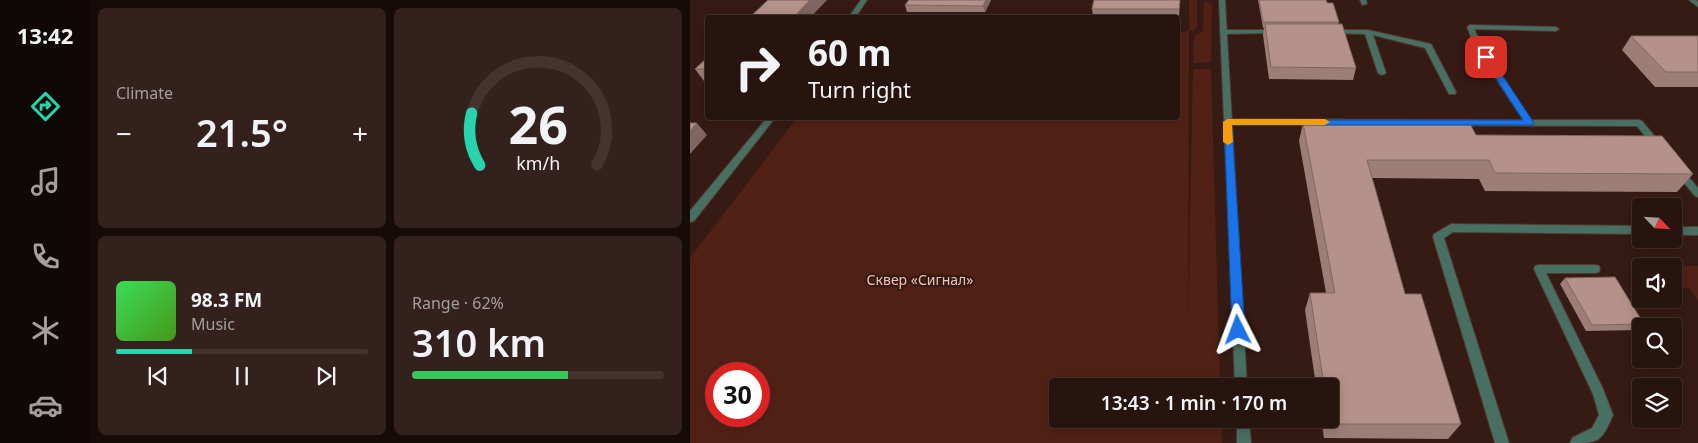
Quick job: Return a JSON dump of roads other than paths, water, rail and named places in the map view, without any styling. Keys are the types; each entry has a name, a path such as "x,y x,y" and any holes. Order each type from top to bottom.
{"street":[{"path":"853,15 864,0"},
{"path":"1222,0 1241,378"},
{"path":"1692,0 1698,5"},
{"path":"1529,123 1478,45 1470,27 1556,28"},
{"path":"1223,32 1283,32"},
{"path":"1321,32 1368,32 1428,46 1452,92"},
{"path":"1368,32 1382,73"},
{"path":"690,218 769,120"},
{"path":"1227,122 1639,123 1663,151"},
{"path":"1674,166 1698,194"},
{"path":"1502,443 1438,238 1451,228 1632,230"},
{"path":"1682,230 1698,231"},
{"path":"1578,443 1596,433 1606,415 1599,393 1539,269 1595,269"},
{"path":"1243,428 1244,443"}],"park label":[{"name":"Сквер «Сигнал»","path":"920,280"}]}
